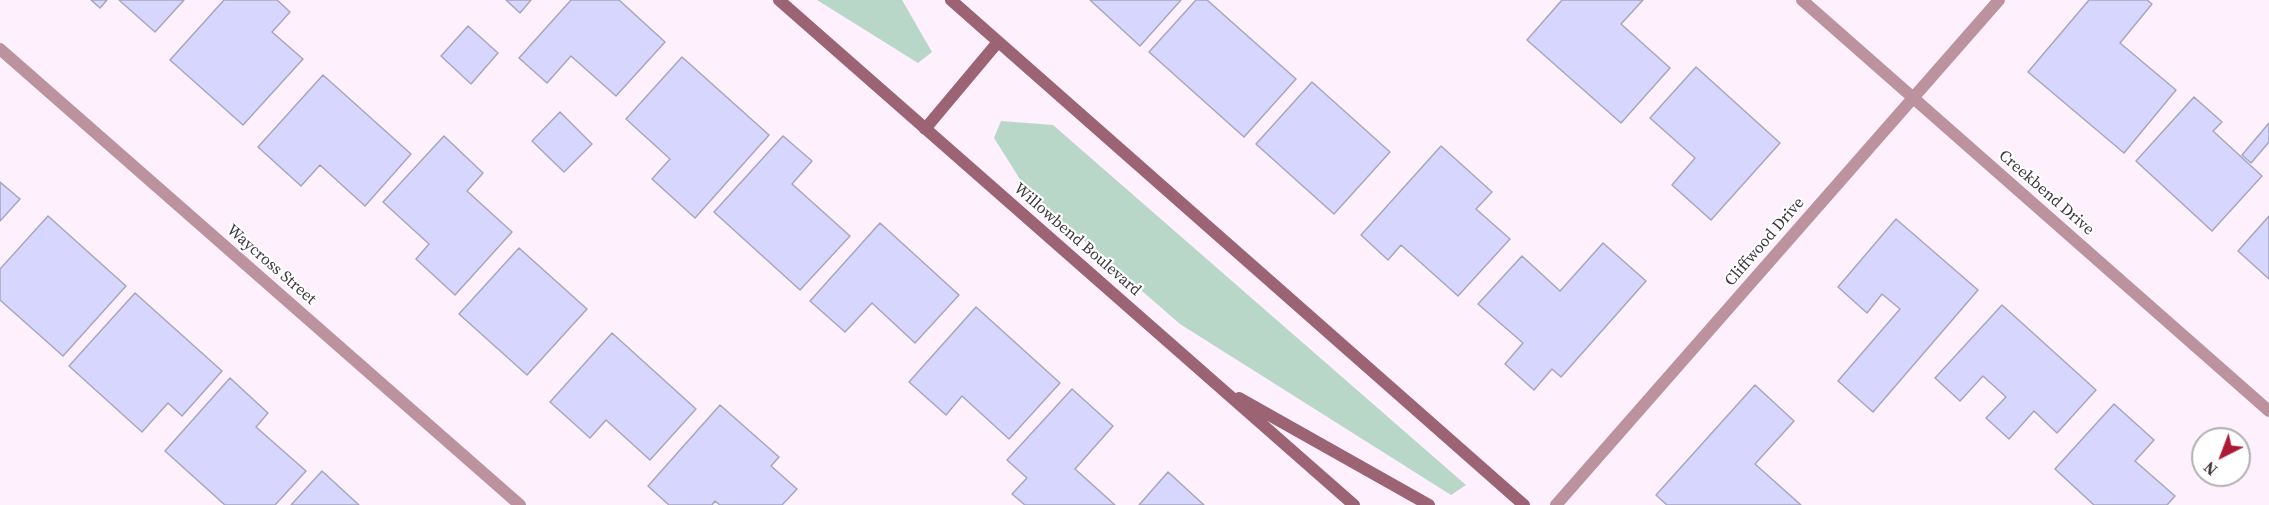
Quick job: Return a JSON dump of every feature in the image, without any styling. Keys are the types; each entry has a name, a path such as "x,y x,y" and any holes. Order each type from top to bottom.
{"main road":[{"name":"Willowbend Boulevard","path":"779,0 1354,505"},
{"path":"951,0 1524,505"},
{"path":"925,129 998,42"},
{"path":"1217,385 1429,505"}],"street":[{"name":"Creekbend Drive","path":"1802,0 2269,411"},
{"name":"Cliffwood Drive","path":"1556,505 1999,0"},
{"name":"Waycross Street","path":"0,50 520,505"}],"green space":[{"path":"817,0 902,0 932,52 918,63"},
{"path":"1001,121 1053,125 1466,485 1451,495 1180,324 1028,192 994,138"}],"building":[{"path":"91,0 107,0 100,8"},
{"path":"119,0 184,0 155,32"},
{"path":"224,0 277,0 290,12 272,32 303,59 243,125 170,60"},
{"path":"506,0 531,0 520,13"},
{"path":"571,0 619,0 665,42 616,96 571,56 547,83 519,58"},
{"path":"1090,0 1181,0 1140,46"},
{"path":"1196,0 1207,0 1296,79 1244,137 1149,52"},
{"path":"1562,0 1643,0 1621,24 1670,68 1621,123 1527,40"},
{"path":"2089,0 2147,0 2152,4 2120,43 2176,90 2124,153 2028,72"},
{"path":"468,26 498,53 471,84 441,56"},
{"path":"682,57 769,135 695,218 652,179 670,159 626,119"},
{"path":"1696,67 1780,143 1711,220 1672,185 1695,158 1650,118"},
{"path":"323,75 411,154 365,206 320,165 301,186 258,147"},
{"path":"1312,82 1390,152 1334,214 1256,144"},
{"path":"2194,97 2222,122 2213,131 2262,176 2212,231 2136,161"},
{"path":"560,112 592,144 564,172 532,141"},
{"path":"2269,123 2269,142 2251,163 2242,155"},
{"path":"444,136 483,173 467,191 512,232 455,295 416,259 429,244 383,202"},
{"path":"783,136 812,161 792,184 850,236 800,290 714,212"},
{"path":"1441,146 1492,192 1476,209 1510,239 1458,296 1401,245 1388,260 1361,235"},
{"path":"0,182 20,199 0,221"},
{"path":"48,216 126,286 63,356 0,300 0,269"},
{"path":"2269,216 2269,279 2238,251"},
{"path":"1896,219 1978,290 1873,412 1838,381 1900,309 1882,294 1867,313 1838,287"},
{"path":"880,223 959,295 915,343 872,303 845,332 810,301"},
{"path":"1603,243 1646,281 1561,377 1552,369 1534,390 1505,364 1523,343 1478,304 1522,256 1560,291"},
{"path":"519,248 587,309 527,375 459,314"},
{"path":"135,293 222,371 182,416 168,403 142,432 69,366"},
{"path":"2002,305 2096,390 2057,433 2034,411 2009,439 1986,418 2006,397 1983,376 1960,401 1935,378"},
{"path":"976,307 1060,383 1009,439 962,396 946,415 909,382"},
{"path":"612,333 696,409 650,460 606,420 590,438 550,402"},
{"path":"230,378 268,413 256,427 306,471 275,505 225,505 165,451"},
{"path":"1755,385 1794,421 1755,464 1801,505 1667,505 1656,495"},
{"path":"1072,389 1113,426 1075,469 1115,505 1025,505 1012,494 1027,478 1007,460"},
{"path":"2114,404 2154,440 2135,461 2175,496 2167,505 2094,505 2055,469"},
{"path":"720,405 779,457 771,466 797,489 782,505 720,505 715,501 712,505 669,505 648,486"},
{"path":"322,471 359,505 291,505"},
{"path":"1168,472 1204,505 1139,505"}]}
